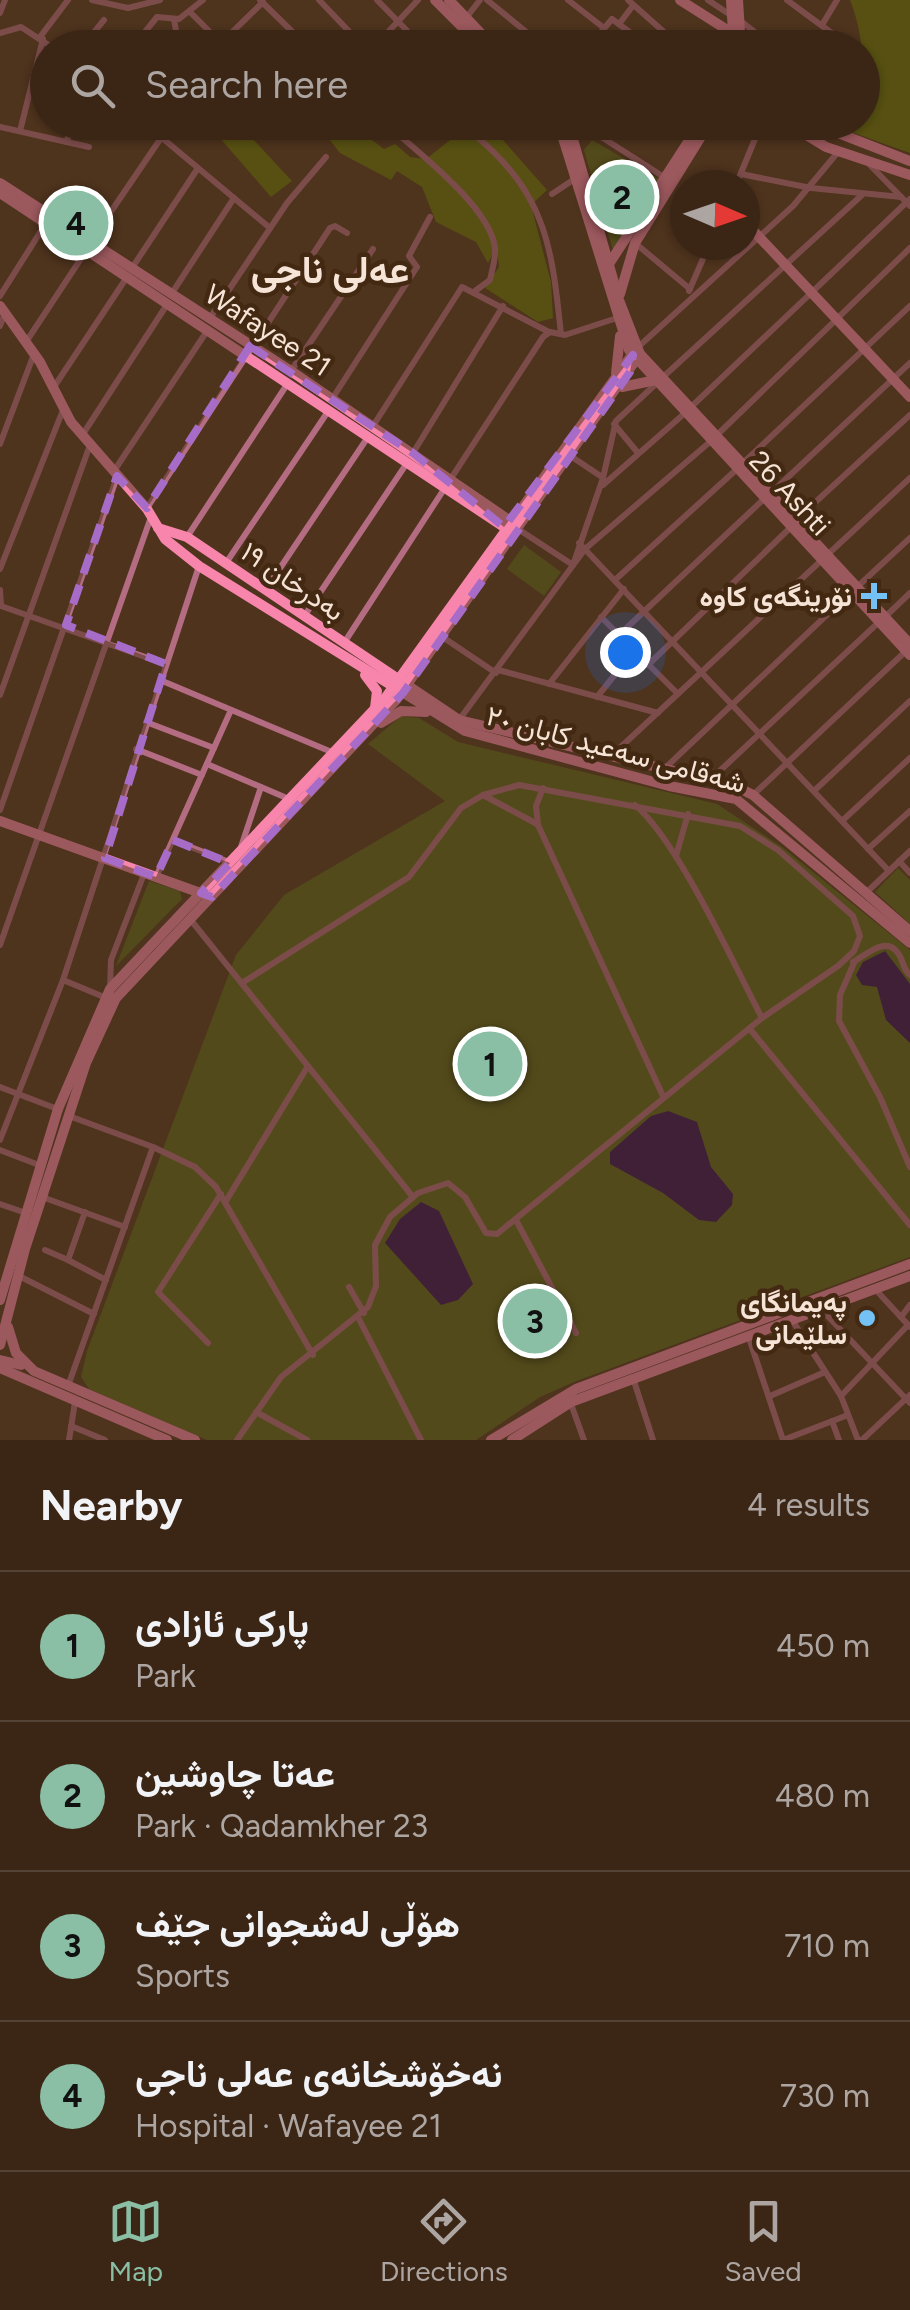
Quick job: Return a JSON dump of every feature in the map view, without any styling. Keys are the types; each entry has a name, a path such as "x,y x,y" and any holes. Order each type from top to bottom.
{"main road":[{"path":"435,0 465,30"},
{"path":"449,0 478,30"},
{"path":"680,0 706,16"},
{"path":"688,0 723,30"},
{"path":"730,0 736,30"},
{"path":"733,16 738,0"},
{"path":"564,140 639,352"},
{"path":"382,668 397,671 440,635 510,525 569,456 615,385 618,324 573,140"},
{"path":"619,300 636,243 691,140"},
{"path":"607,269 697,140"},
{"path":"819,140 910,175"},
{"path":"856,140 910,161"},
{"name":"Wafayee 21","path":"0,183 510,525"},
{"name":"Wafayee 21","path":"0,193 90,245"},
{"path":"760,235 910,397"},
{"name":"بەدرخان ١٩","path":"3,309 34,354 63,410 149,512 169,544 350,660 400,686"},
{"path":"618,324 639,352"},
{"path":"0,1345 3,1305 23,1212 58,1109 107,993 360,738 510,525 639,352"},
{"name":"26 Ashti","path":"639,352 659,380 909,650"},
{"path":"615,385 659,380"},
{"name":"بەدرخان ١٩","path":"158,528 187,536 382,668 400,686"},
{"path":"418,656 418,685 439,713"},
{"path":"350,660 377,691 371,714"},
{"path":"27,1367 12,1344 3,1305 17,1275 69,1114 109,1010 190,919 234,858 400,686"},
{"name":"شەقامی سەعید کابان ٢٠","path":"400,686 464,731 668,786 736,799 910,943"},
{"path":"360,738 399,712 439,713"},
{"name":"شەقامی سەعید کابان ٢٠","path":"439,713 753,795 910,931"},
{"path":"0,821 206,895"},
{"path":"492,1440 561,1395 910,1264"},
{"path":"517,1438 570,1402 748,1334 772,1319 792,1319 910,1276"},
{"path":"0,1360 27,1367 195,1440"},
{"path":"0,1368 167,1440"}],"street":[{"path":"0,13 4,0"},
{"path":"47,30 68,0"},
{"path":"92,0 128,8 160,0"},
{"path":"146,30 156,18 174,19 203,0"},
{"path":"319,0 348,30"},
{"path":"377,0 407,30"},
{"path":"388,30 418,0"},
{"path":"466,18 484,0 524,30"},
{"path":"568,0 604,28 617,22 630,3 661,30"},
{"path":"708,0 751,30"},
{"path":"788,0 829,30"},
{"path":"822,25 838,0"},
{"path":"237,30 261,1 292,30"},
{"path":"190,12 207,30"},
{"path":"174,19 176,30"},
{"path":"96,30 104,20"},
{"path":"617,22 628,30"},
{"path":"0,33 22,27 30,31"},
{"path":"20,131 30,89"},
{"path":"0,127 30,133"},
{"path":"58,140 89,147"},
{"path":"26,342 160,140"},
{"path":"163,140 270,228"},
{"path":"404,140 444,177 488,229 495,248 490,280 475,292"},
{"path":"481,140 502,158 536,202 550,249 564,335"},
{"path":"608,140 669,180"},
{"path":"743,170 755,140"},
{"path":"760,235 811,188 838,150"},
{"path":"0,810 115,474 270,228 326,157"},
{"path":"866,161 907,201"},
{"path":"53,388 198,168"},
{"path":"552,194 577,177"},
{"path":"760,178 907,201"},
{"path":"460,720 582,548 605,479 614,424 862,195"},
{"path":"0,695 86,440 169,298 234,198"},
{"path":"605,479 688,410 907,201"},
{"path":"226,562 417,267 409,254 430,217"},
{"path":"0,296 46,223"},
{"path":"0,945 149,512 248,350 331,226 348,233"},
{"path":"636,243 690,288"},
{"path":"582,548 714,438 910,248"},
{"path":"187,536 373,249"},
{"path":"685,302 702,260"},
{"path":"639,352 685,302 732,260"},
{"path":"266,589 462,287 547,334 564,335 618,324"},
{"path":"615,580 910,306"},
{"path":"0,326 3,309"},
{"path":"305,616 503,309"},
{"path":"344,643 547,334"},
{"path":"0,444 34,354"},
{"path":"619,635 910,363"},
{"path":"0,569 63,410"},
{"path":"648,665 910,416"},
{"path":"614,424 638,453"},
{"path":"569,456 605,479"},
{"path":"608,758 910,478"},
{"path":"510,525 573,565"},
{"path":"662,771 910,538"},
{"path":"582,548 889,871"},
{"path":"0,1140 63,980 199,566"},
{"path":"550,684 624,589"},
{"path":"0,590 0,606 66,625 166,664"},
{"path":"710,781 910,593"},
{"path":"601,618 678,694"},
{"path":"440,635 497,671 658,713"},
{"path":"753,795 909,650"},
{"path":"598,697 634,651"},
{"path":"160,680 335,754"},
{"path":"814,791 910,702"},
{"path":"63,980 107,993 110,960 150,875 173,840 231,710"},
{"path":"146,722 214,748"},
{"path":"136,750 202,776"},
{"path":"842,822 910,758"},
{"path":"207,764 291,800"},
{"path":"242,983 409,877 426,858 449,819 483,795 510,786 543,788 688,814 752,832 852,916 860,936 840,995 839,1021 880,1097 910,1167"},
{"path":"173,840 234,858 261,787"},
{"path":"543,788 536,806 538,824 663,1096"},
{"path":"483,795 538,824"},
{"path":"635,804 657,827 676,858 762,1018"},
{"path":"868,849 910,810"},
{"path":"676,858 688,814"},
{"path":"868,891 910,851"},
{"path":"899,861 910,873"},
{"path":"190,919 414,1197"},
{"path":"238,1440 281,1378 362,1316 376,1286 377,1236 414,1197 431,1186 448,1183 465,1197 486,1233 497,1234 762,1018 851,961 878,946 889,946 895,949 910,976"},
{"path":"750,1028 910,1224"},
{"path":"208,1343 158,1292 308,1066"},
{"path":"0,1087 195,1167 223,1198 313,1355"},
{"path":"68,1386 153,1147"},
{"path":"0,1150 39,1165"},
{"path":"42,1197 126,1227"},
{"path":"0,1204 23,1212"},
{"path":"68,1260 85,1212"},
{"path":"516,1220 576,1333"},
{"path":"45,1250 106,1280"},
{"path":"17,1275 94,1314"},
{"path":"349,1287 420,1440"},
{"path":"840,1396 909,1326 874,1288"},
{"path":"901,1317 910,1304"},
{"path":"792,1319 840,1396 860,1440 909,1399 820,1308"},
{"path":"748,1334 783,1440 848,1415"},
{"path":"770,1396 824,1372"},
{"path":"632,1377 653,1440"},
{"path":"68,1440 75,1402"},
{"path":"570,1402 584,1440"},
{"path":"256,1412 307,1440"},
{"path":"832,1422 839,1440"},
{"path":"70,1426 106,1440"}],"highlighted area":[{"path":"250,346 413,453 504,527 633,355 630,372 403,693 212,897 201,893 230,863 173,840 156,877 105,858 166,664 66,625 117,476 147,508"}],"green space":[{"path":"850,0 910,0 910,153 874,140 880,140 880,30 858,30"},
{"path":"222,140 254,140 292,181 271,197"},
{"path":"330,140 372,140 384,149 395,144 410,157 426,159 450,140 503,140 547,190 531,205 551,282 553,318 538,322 485,288 499,267 497,246 488,263 476,242 436,222 422,187 397,171 391,180 340,153"},
{"path":"592,140 661,180 613,250 584,150"},
{"path":"524,545 561,572 544,596 507,569"},
{"path":"401,716 419,718 458,742 717,804 782,847 910,950 910,1257 574,1382 540,1397 476,1440 207,1440 89,1389 81,1377 87,1351 236,955 284,895 445,801 368,744"},
{"path":"898,868 910,880 910,924 875,892"},
{"path":"149,881 180,891 182,899 116,966"}],"shaded area":[{"path":"885,951 910,984 910,1043 886,1020 877,987 862,985 856,975 863,962"},
{"path":"668,1111 697,1122 711,1167 733,1194 732,1205 716,1222 699,1220 663,1193 610,1164 610,1152 651,1116"},
{"path":"421,1202 439,1211 473,1284 458,1300 441,1305 385,1243 400,1219"}],"place":[{"name":"عەتا چاوشین","path":"622,197"},
{"name":"نەخۆشخانەی عەلی ناجی","path":"76,223"},
{"name":"نۆرینگەی کاوە","path":"874,596"},
{"name":"پارکی ئازادی","path":"490,1064"},
{"name":"پەیمانگای سلێمانی","path":"867,1318"},
{"name":"هۆڵی لەشجوانی جێف","path":"535,1321"}],"district":[{"name":"عەلی ناجی","path":"330,270"}]}
